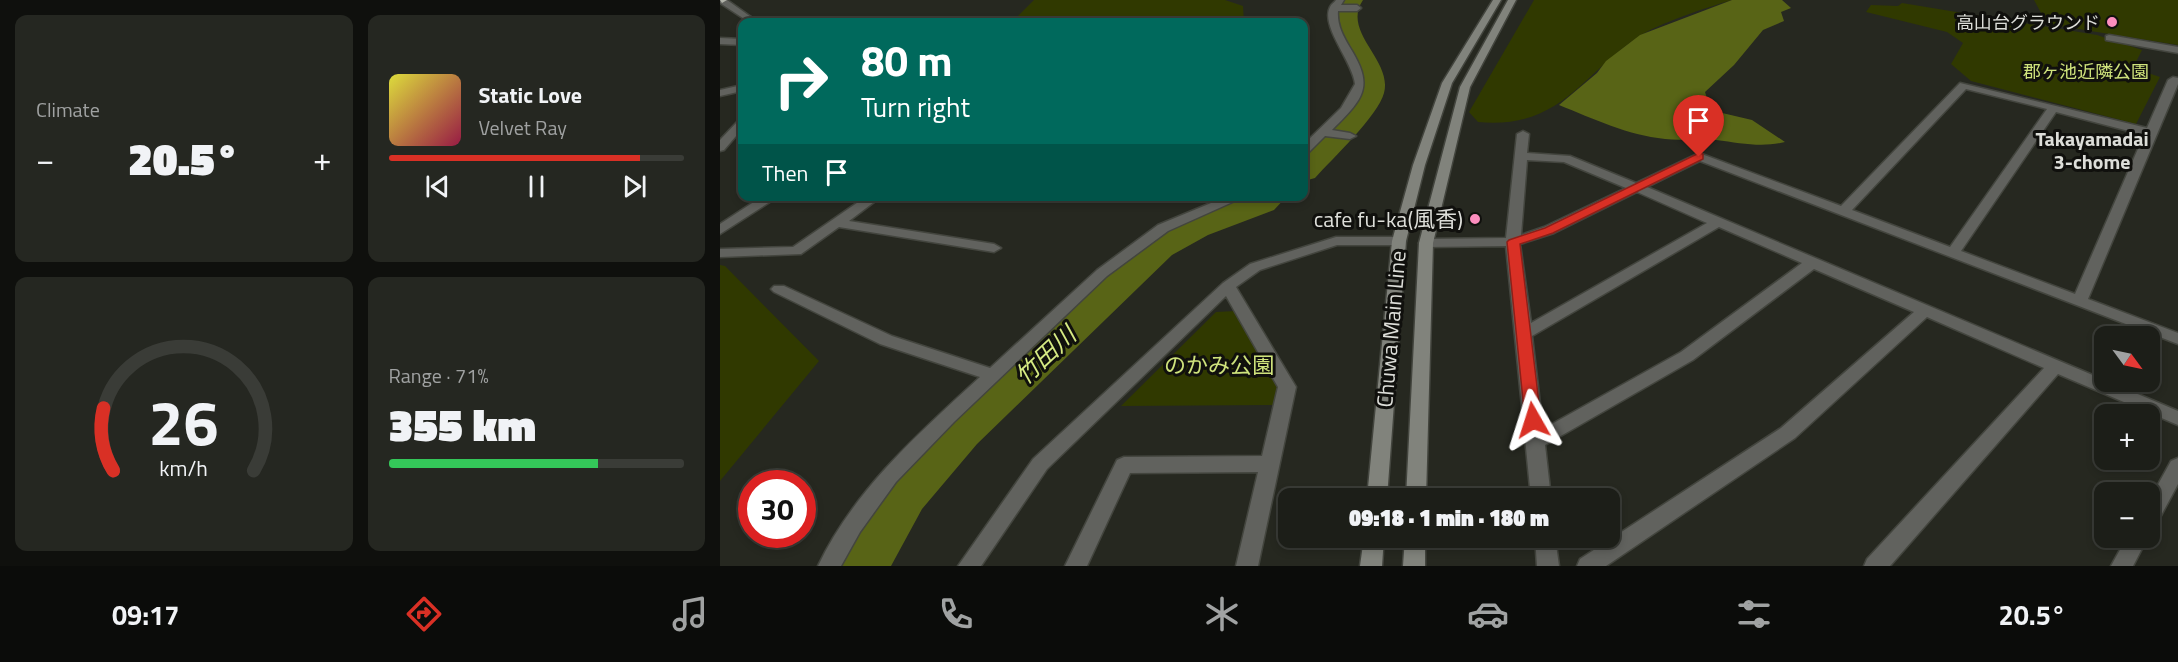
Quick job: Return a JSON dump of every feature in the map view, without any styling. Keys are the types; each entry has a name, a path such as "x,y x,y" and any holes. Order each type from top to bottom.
{"main road":[{"name":"Chuwa Main Line","path":"1378,488 1399,241 1419,165 1447,83 1497,0"},
{"name":"Chuwa Main Line","path":"1416,488 1426,243 1465,87 1512,0"},
{"path":"1371,566 1373,548"},
{"path":"1414,566 1415,548"}],"street":[{"path":"721,0 748,18"},
{"path":"1308,146 1349,104 1360,83 1355,66 1333,21 1337,4 1357,8"},
{"path":"2109,38 2178,50"},
{"path":"720,41 738,42"},
{"path":"2149,53 2178,57"},
{"path":"2080,301 2173,80 2178,81"},
{"path":"1844,211 1964,85 2151,133"},
{"path":"720,93 738,89"},
{"path":"1953,253 2053,108"},
{"path":"722,145 738,127"},
{"path":"1322,132 1350,136"},
{"path":"1523,134 1514,242 1540,488"},
{"path":"722,145 738,142"},
{"path":"1522,156 1566,159 2178,418"},
{"path":"1426,243 1514,242 1549,230 1699,157 2178,339"},
{"path":"720,230 765,201"},
{"path":"720,253 796,251 869,201"},
{"path":"829,566 889,476 992,375 1102,273 1164,228 1224,201"},
{"path":"1524,334 1718,222"},
{"path":"837,223 994,248"},
{"path":"969,566 1040,464 1228,286 1255,267 1336,241 1399,241"},
{"path":"1535,442 1687,356 1812,262"},
{"path":"1228,286 1287,387 1247,566"},
{"path":"779,289 886,340 992,375"},
{"path":"1588,566 1788,433 1924,311"},
{"path":"1875,566 1886,557 2055,366"},
{"path":"1076,566 1124,465 1270,464"},
{"path":"2160,499 2178,466"},
{"path":"1546,548 1548,566"},
{"path":"2122,566 2132,548"}],"green space":[{"path":"1034,0 1225,0 1243,6 1244,18 1016,18"},
{"path":"1534,0 1732,0 1670,21 1638,37 1550,109 1530,117 1506,122 1478,122 1469,112"},
{"name":"高山台グラウンド","path":"2034,0 2178,0 2178,45 2047,24"},
{"name":"郡ヶ池近隣公園","path":"1902,3 2097,35 2142,50 2133,68 2160,77 2136,124 1971,81 1951,64 1963,43 1947,32 1866,12 1871,5 1898,6"},
{"path":"720,265 725,266 819,361 720,481"},
{"name":"のかみ公園","path":"1236,311 1280,386 1274,405 1121,406 1216,312"}],"shaded area":[{"path":"1732,0 1782,0 1791,8 1781,12 1784,21 1763,30 1734,65 1705,92 1710,108 1752,120 1785,142 1759,145 1710,139 1671,140 1651,137 1611,126 1559,105 1597,73 1606,61 1640,35"}],"waterway":[{"name":"竹田川","path":"1308,168 1364,107 1372,92 1371,74 1347,24 1346,10 1353,0"},
{"name":"竹田川","path":"864,566 905,495 961,432 1160,248 1196,228 1266,201"}],"place":[{"name":"高山台グラウンド","path":"2112,22"},
{"name":"cafe fu-ka(風香)","path":"1475,219"}],"district":[{"name":"Takayamadai 3-chome","path":"2092,150"}],"route":[{"path":"1533,420 1514,242 1549,230 1699,157"}]}
